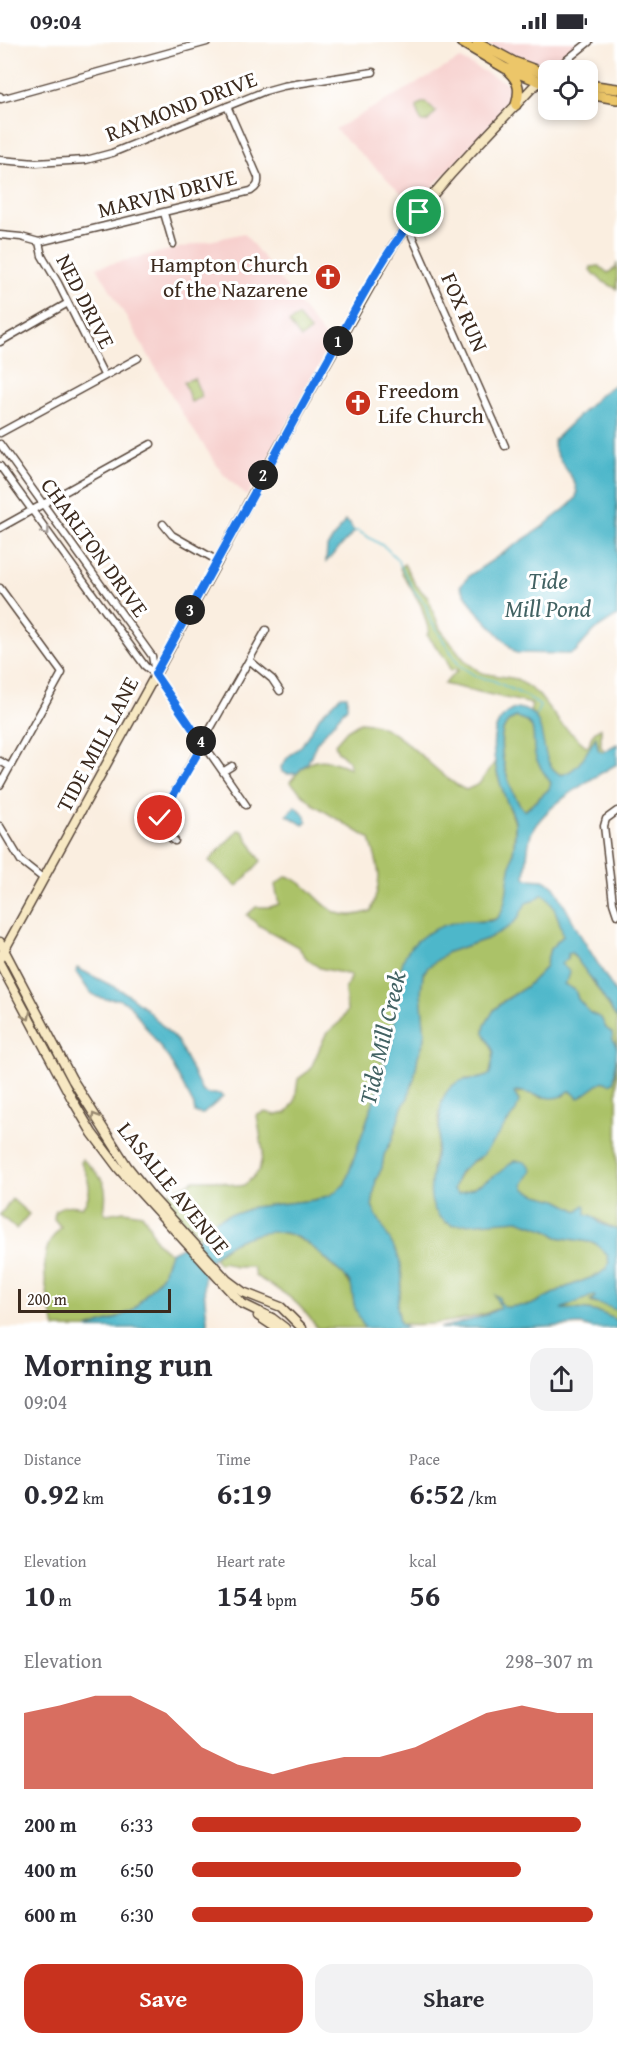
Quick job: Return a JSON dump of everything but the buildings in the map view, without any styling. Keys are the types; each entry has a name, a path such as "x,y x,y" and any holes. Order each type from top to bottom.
{"main road":[{"path":"461,42 506,68 538,75"},
{"path":"477,42 538,72"},
{"path":"506,68 518,85 516,105"},
{"name":"TIDE MILL LANE","path":"2,955 260,480 393,246 407,225 516,105 538,86"},
{"path":"598,86 617,89"},
{"path":"598,96 617,99"},
{"name":"LASALLE AVENUE","path":"0,942 2,955 97,1122 127,1166 179,1232"},
{"name":"LASALLE AVENUE","path":"0,964 66,1089 92,1133 119,1169 214,1270 232,1294 249,1310 276,1328"},
{"name":"LASALLE AVENUE","path":"214,1270 243,1292 281,1307 302,1328"},
{"name":"LASALLE AVENUE","path":"232,1294 249,1304 273,1312 292,1328"},
{"name":"LASALLE AVENUE","path":"241,1303 272,1318 285,1328"}],"street":[{"path":"0,96 1,99 207,42"},
{"path":"568,60 589,42"},
{"name":"RAYMOND DRIVE","path":"0,160 44,163 86,160 112,153 265,91 283,86 374,72"},
{"name":"MARVIN DRIVE","path":"0,236 21,237 39,243 245,193 256,188 259,182 258,177 227,106"},
{"path":"164,213 173,244"},
{"name":"FOX RUN","path":"407,225 505,446"},
{"name":"NED DRIVE","path":"39,243 42,256 104,375"},
{"path":"0,342 68,303"},
{"path":"0,433 138,358"},
{"name":"CHARLTON DRIVE","path":"0,444 152,656 155,674"},
{"path":"0,528 151,444"},
{"name":"CHARLTON DRIVE","path":"0,466 145,666 155,674 246,805"},
{"path":"164,524 172,535 218,561"},
{"path":"0,588 62,673 0,785"},
{"path":"175,841 160,830 160,818 266,630"},
{"path":"249,660 272,679 280,691"},
{"path":"0,761 10,767"},
{"path":"224,771 232,766"},
{"path":"617,811 604,823 608,862 613,872 613,903 617,915"},
{"path":"0,826 21,861 44,879"},
{"path":"608,862 617,861"}],"shaded area":[{"path":"486,42 585,42 563,60 538,60 538,65 506,54"},
{"path":"460,59 508,84 511,102 415,206 335,129"},
{"path":"244,233 331,345 247,496 223,474 182,413 97,267"}],"green space":[{"path":"421,103 426,103 436,112 427,122 422,122 418,115 417,107"},
{"path":"617,263 617,289 602,281 590,270 591,267 599,266 608,273 616,268"},
{"path":"298,316 310,331 301,338 289,323"},
{"path":"194,378 202,397 191,402 184,382"},
{"path":"404,564 415,584 428,598 440,629 466,662 482,673 517,679 538,694 562,725 586,746 589,745 594,733 601,728 601,747 606,752 602,753 598,749 598,743 594,740 582,762 561,775 554,770 545,757 536,716 530,712 532,704 444,684 458,670 450,671 447,661 427,635 429,631 421,605 400,568"},
{"path":"519,717 526,721 532,729 535,753 551,784 549,789 524,811 518,803 507,775 502,744 503,731 509,722"},
{"path":"360,722 375,724 388,730 466,790 479,784 495,762 497,774 515,823 506,901 496,919 442,926 401,968 391,1049 380,1058 385,1068 345,1184 331,1195 314,1200 253,1207 239,1213 229,1214 216,1220 199,1238 182,1221 163,1195 195,1180 215,1180 239,1186 245,1185 259,1171 263,1152 257,1115 266,1112 276,1115 287,1113 295,1101 298,1079 310,1070 326,1034 341,1021 347,1011 345,990 351,975 320,968 308,960 298,947 258,925 247,915 256,907 270,907 279,904 275,885 287,876 309,889 333,911 343,915 355,915 371,911 379,875 370,839 314,805 290,782 303,767 316,761 331,761 350,768 349,761 338,752 335,744 347,730"},
{"path":"238,830 243,831 261,861 237,887 209,861"},
{"path":"543,894 553,907 563,936 550,949 545,968 526,987 503,1001 485,1025 484,1032 494,1052 490,1074 485,1078 465,1079 452,1086 439,1112 439,1137 432,1167 432,1203 446,1223 518,1220 550,1231 557,1237 595,1243 607,1255 609,1262 606,1269 598,1275 562,1289 531,1305 506,1307 500,1303 499,1297 495,1296 500,1307 465,1319 422,1324 400,1323 397,1306 402,1281 372,1207 376,1179 382,1168 384,1155 392,1140 402,1107 407,1100 418,1056 425,1039 421,992 423,974 428,967 448,952 487,939 525,903"},
{"path":"570,952 583,966 617,1019 617,1047 612,1033 606,1028 601,1018 590,1013 578,999 575,990 564,984 560,964 568,958"},
{"path":"617,1061 617,1230 586,1214 582,1208 578,1211 557,1200 524,1189 523,1185 489,1181 458,1194 453,1189 462,1171 479,1159 519,1101 514,1093 526,1092 540,1097 564,1096 569,1091 581,1097 615,1075 614,1065"},
{"path":"82,1159 100,1176 103,1182 106,1194 104,1212 107,1214 124,1211 142,1214 158,1244 170,1253 162,1275 132,1311 87,1328 55,1328 46,1287 46,1255 51,1240 61,1227 54,1219 55,1211 61,1207 82,1207 88,1196 89,1185"},
{"path":"12,1199 29,1214 16,1229 0,1215"},
{"path":"276,1231 312,1245 343,1274 352,1287 354,1304 364,1328 317,1328 290,1298 255,1276 253,1267 235,1267 224,1262 219,1264 214,1258 227,1246 242,1238"},
{"path":"591,1295 595,1297 590,1301 592,1303 607,1305 617,1311 617,1321 590,1310 560,1310"}],"water":[{"name":"Tide Mill Pond","path":"617,383 617,616 595,630 575,652 570,654 516,653 475,609 460,586 470,575 544,526 574,500 577,490 575,483 557,454 554,440 602,393"},
{"path":"345,521 350,524 354,532 326,562 327,547"},
{"path":"341,696 347,696 347,707 317,742 308,762 297,773 282,772 281,767 288,757 302,745 320,716"},
{"path":"517,708 529,711 536,718 547,759 552,768 561,775 568,773 578,765 596,737 598,749 602,752 617,744 617,764 568,794 537,824 531,834 525,876 527,879 543,880 554,886 617,995 617,1019 593,981 572,953 568,953 568,958 561,964 570,972 564,984 575,990 578,999 590,1013 601,1018 606,1028 612,1033 617,1047 614,1082 609,1084 603,1081 578,1098 571,1091 550,1098 516,1091 514,1093 519,1101 516,1111 483,1155 459,1173 453,1189 458,1194 467,1191 488,1180 514,1161 523,1161 532,1170 523,1184 525,1189 557,1200 578,1211 584,1205 586,1214 617,1230 617,1311 590,1301 595,1297 594,1295 561,1309 590,1310 603,1314 617,1321 617,1328 593,1328 581,1325 528,1328 440,1328 477,1318 500,1308 495,1295 506,1307 531,1305 562,1289 598,1275 606,1269 609,1262 607,1255 595,1243 557,1237 550,1231 518,1220 452,1225 441,1218 434,1209 431,1198 430,1186 439,1138 440,1110 447,1092 456,1083 486,1077 490,1074 494,1052 484,1032 485,1025 494,1010 526,987 545,968 550,949 563,936 553,907 543,894 526,903 518,918 509,927 487,939 448,952 428,967 423,974 421,992 425,1039 418,1056 407,1100 402,1107 392,1140 384,1155 382,1168 376,1179 372,1207 401,1265 402,1281 397,1306 400,1323 408,1328 364,1328 355,1306 352,1289 345,1276 303,1240 293,1235 271,1232 232,1243 208,1264 204,1280 208,1328 87,1328 132,1311 162,1275 170,1253 199,1238 216,1220 253,1207 314,1200 331,1195 345,1184 385,1068 385,1063 379,1058 391,1048 400,973 406,954 418,940 433,930 451,923 493,920 499,916 503,907 514,844 515,822 498,776 493,749 498,724 505,715","holes":["516,717 532,727 536,759 551,783 549,789 525,811 509,783 501,745 502,734 507,723"]},
{"path":"295,806 303,813 307,821 303,825 287,815"},
{"path":"77,968 124,992 144,1007 178,1042 202,1091 208,1094 220,1094 223,1097 203,1114 195,1113 194,1106 169,1059 129,1004 118,999 97,997 89,991 76,972"}],"waterway":[{"path":"354,531 358,531 385,547 397,559 415,592 426,605 429,618 459,665 477,677 492,680 528,697 540,706 535,717"}],"place":[{"name":"Hampton Church of the Nazarene","path":"328,277"},
{"name":"Freedom Life Church","path":"358,403"}],"route":[{"path":"160,818 203,744 155,674 260,480 351,319 393,246 419,212"}],"water label":[{"name":"Tide Mill Creek","path":"382,1038"}]}
